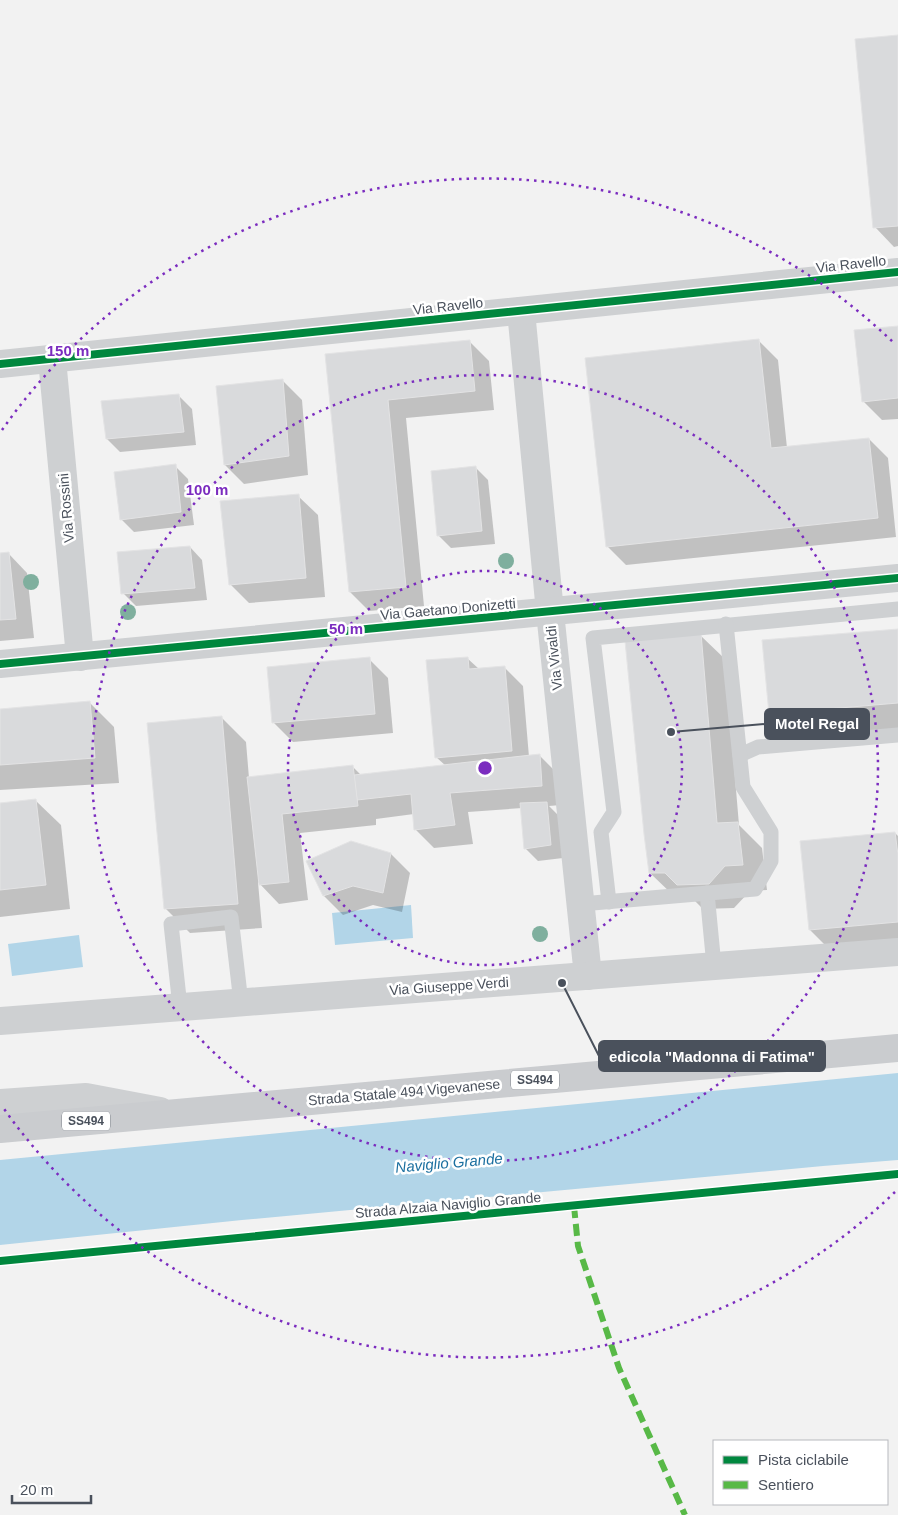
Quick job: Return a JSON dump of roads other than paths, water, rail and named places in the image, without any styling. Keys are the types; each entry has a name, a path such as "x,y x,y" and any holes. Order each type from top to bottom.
{"main road":[{"name":"Strada Statale 494 Vigevanese","path":"0,1129 898,1048"}],"street":[{"name":"Via Ravello","path":"0,364 898,272"},
{"name":"Via Vivaldi","path":"521,311 588,976"},
{"name":"Via Rossini","path":"52,359 80,657"},
{"name":"Via Gaetano Donizetti","path":"0,664 898,578"},
{"name":"Via Giuseppe Verdi","path":"0,1022 898,952"},
{"path":"0,1102 86,1096 171,1113"}],"lane":[{"path":"609,902 601,832 614,812 593,638 898,609"},
{"path":"581,904 755,889 771,862 771,832 743,787 726,624"},
{"path":"740,755 758,747 898,735"},
{"path":"707,893 714,966"},
{"path":"180,1007 171,924 231,917 241,1003"}],"water":[{"path":"411,905 413,938 335,945 332,913"},
{"path":"79,935 83,967 12,976 8,944"},
{"name":"Naviglio Grande","path":"898,1073 898,1160 242,1220 0,1245 0,1160"}],"place":[{"name":"Motel Regal","path":"671,732"},
{"name":"edicola \"Madonna di Fatima\"","path":"562,983"}]}
